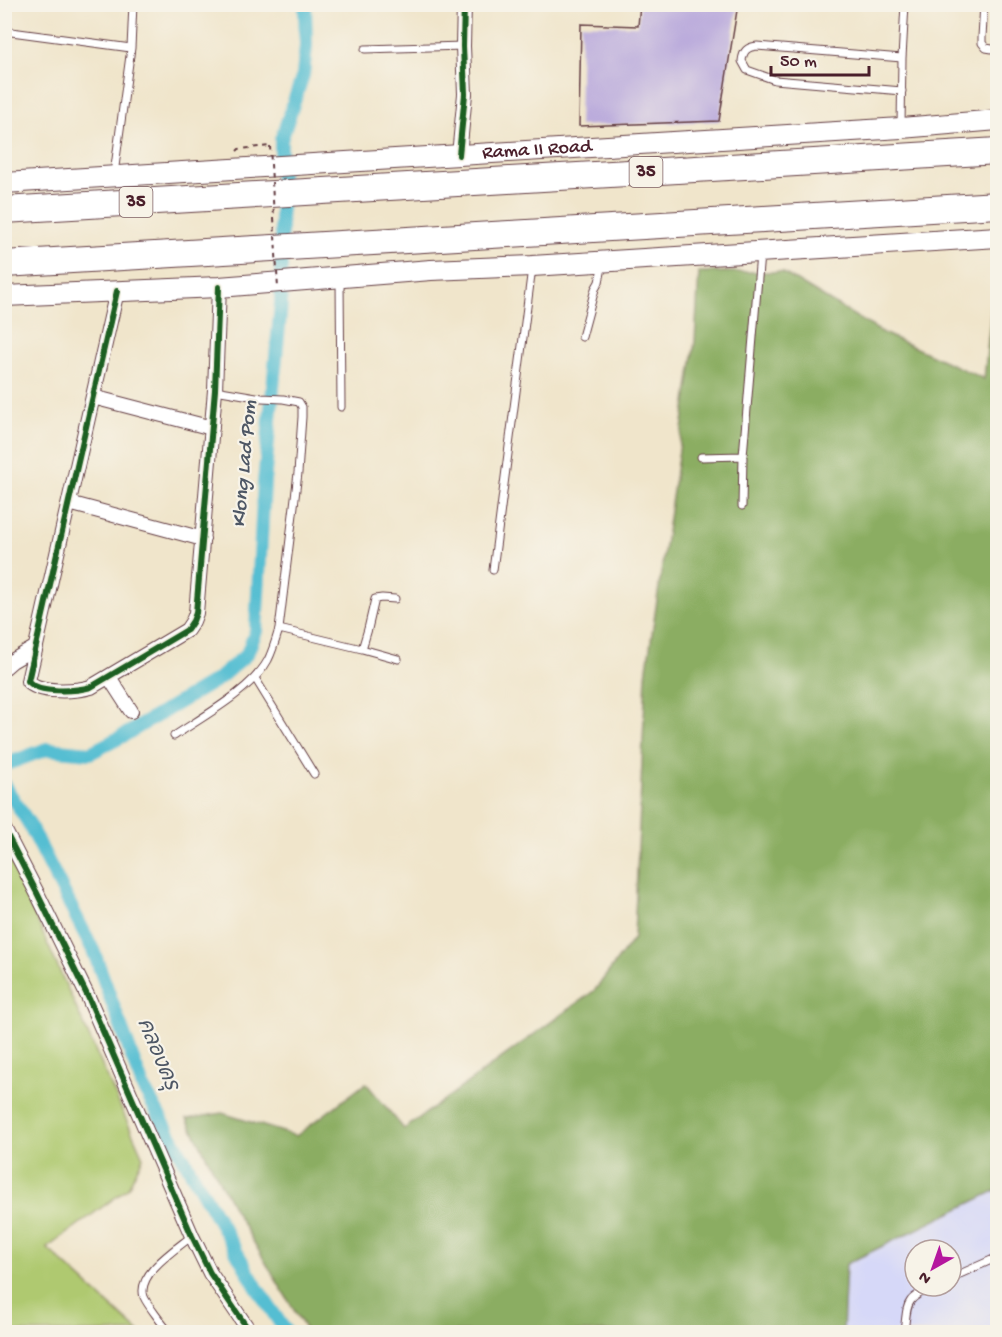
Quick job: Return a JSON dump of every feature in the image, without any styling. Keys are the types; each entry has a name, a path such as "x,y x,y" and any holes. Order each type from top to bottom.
{"highway":[{"name":"Rama II Road","path":"4,210 998,151"},
{"path":"4,199 256,195"},
{"path":"4,264 998,205"}],"main road":[{"name":"Rama II Road","path":"4,183 901,128 998,120"},
{"path":"5,296 219,287 431,270 532,266 998,237"}],"street":[{"path":"459,155 465,94 463,46 465,4"},
{"path":"117,291 28,681 32,686 40,688 76,691 91,687 187,630 193,621 196,613 215,390 219,287"},
{"path":"93,397 212,428"},
{"path":"69,503 202,538"},
{"path":"4,668 36,647"},
{"path":"109,677 131,711"},
{"path":"4,829 89,999 210,1273 250,1332"}],"lane":[{"path":"114,176 131,48 133,4"},
{"path":"901,128 905,4"},
{"path":"984,4 982,43 986,48 998,50"},
{"path":"4,31 131,48"},
{"path":"365,49 463,46"},
{"path":"902,58 757,46 747,49 743,54 742,62 747,70 775,80 902,91"},
{"path":"742,506 743,456 760,252"},
{"path":"582,337 604,261"},
{"path":"493,570 532,266"},
{"path":"340,278 341,406"},
{"path":"174,736 236,694 255,678 267,662 279,629 298,473 302,417 302,407 299,402 215,390"},
{"path":"701,457 743,456"},
{"path":"362,649 375,599 395,599"},
{"path":"279,629 398,659"},
{"path":"255,678 314,774"},
{"path":"169,1332 144,1297 143,1283 150,1271 192,1236"},
{"path":"963,1273 998,1257"},
{"path":"904,1332 908,1304 912,1298"}],"path":[{"path":"270,146 278,290"}],"shaded area":[{"path":"997,1190 997,1332 843,1332 846,1264"}],"green space":[{"path":"997,254 997,1190 846,1264 843,1332 307,1332 235,1211 187,1119 222,1113 296,1136 366,1083 404,1129 595,990 634,938 646,675 695,341 699,272 782,272 883,333 984,379"},
{"path":"5,849 143,1157 128,1188 47,1248 139,1332 5,1332"}],"building":[{"path":"640,4 738,4 719,121 579,126 581,24 638,26"}],"waterway":[{"name":"Klong Lad Pom","path":"4,765 47,749 90,753 218,679 247,654 256,631 264,483 281,304 281,140 303,75 306,46 305,4"},
{"name":"คลองครุ","path":"4,785 28,822 93,950 143,1087 257,1288 286,1332"}],"cycle path":[{"path":"459,155 465,94 464,4"},
{"path":"117,291 28,681 49,690 76,690 91,687 187,630 193,621 196,613 215,390 219,287"},
{"path":"4,829 89,999 210,1273 250,1332"}]}
